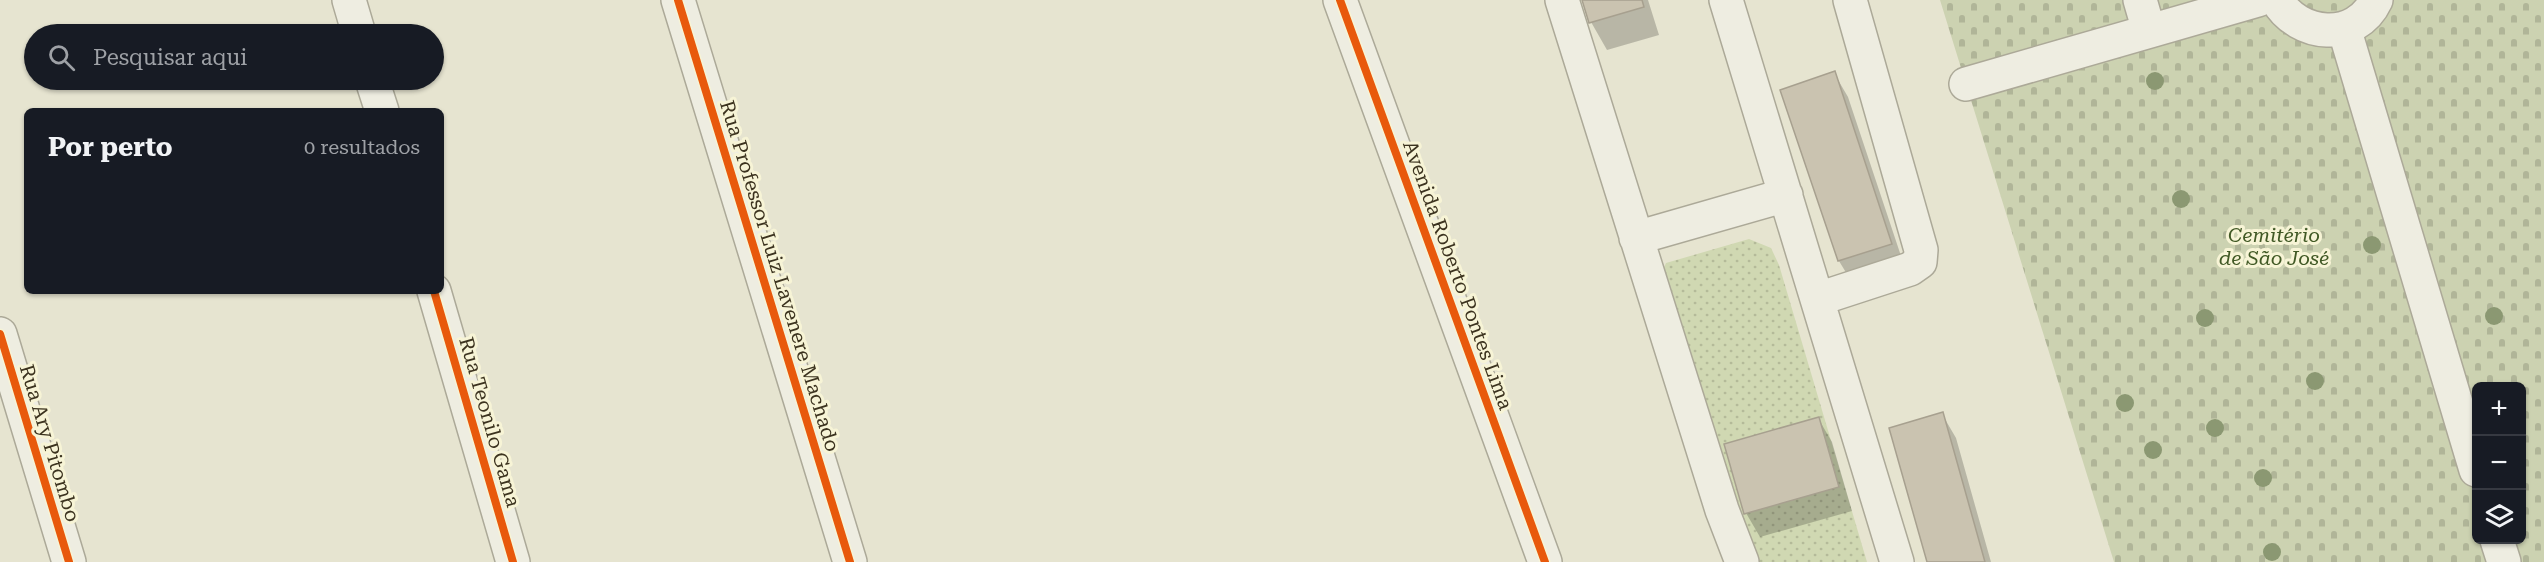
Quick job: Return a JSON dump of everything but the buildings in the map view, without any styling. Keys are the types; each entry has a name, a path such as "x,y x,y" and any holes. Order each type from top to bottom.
{"street":[{"path":"349,0 356,24"},
{"name":"Rua Professor Luiz Lavenere Machado","path":"678,0 850,562"},
{"name":"Avenida Roberto Pontes Lima","path":"1340,0 1545,562"},
{"path":"1562,0 1722,510 1742,562"},
{"path":"1726,0 1897,562"},
{"path":"1818,299 1910,270 1920,262 1921,250 1850,0"},
{"path":"2139,0 2149,31"},
{"path":"1966,84 2258,0"},
{"path":"2277,0 2283,11 2296,22 2313,30 2331,31 2344,28 2363,17 2376,0"},
{"path":"2344,28 2472,457"},
{"path":"375,90 381,108"},
{"path":"1636,238 1786,195"},
{"name":"Rua Teonilo Gama","path":"435,294 513,562"},
{"name":"Rua Ary Pitombo","path":"0,334 69,562"},
{"path":"2498,544 2504,562"}],"green space":[{"name":"Cemitério de São José","path":"1940,0 2544,0 2544,562 2114,562"},
{"path":"1749,239 1771,248 1779,265 1867,562 1757,562 1659,278 1666,263"}],"cycle path":[{"path":"678,0 850,562"},
{"path":"1340,0 1545,562"},
{"path":"435,294 513,562"},
{"path":"0,334 69,562"}]}
